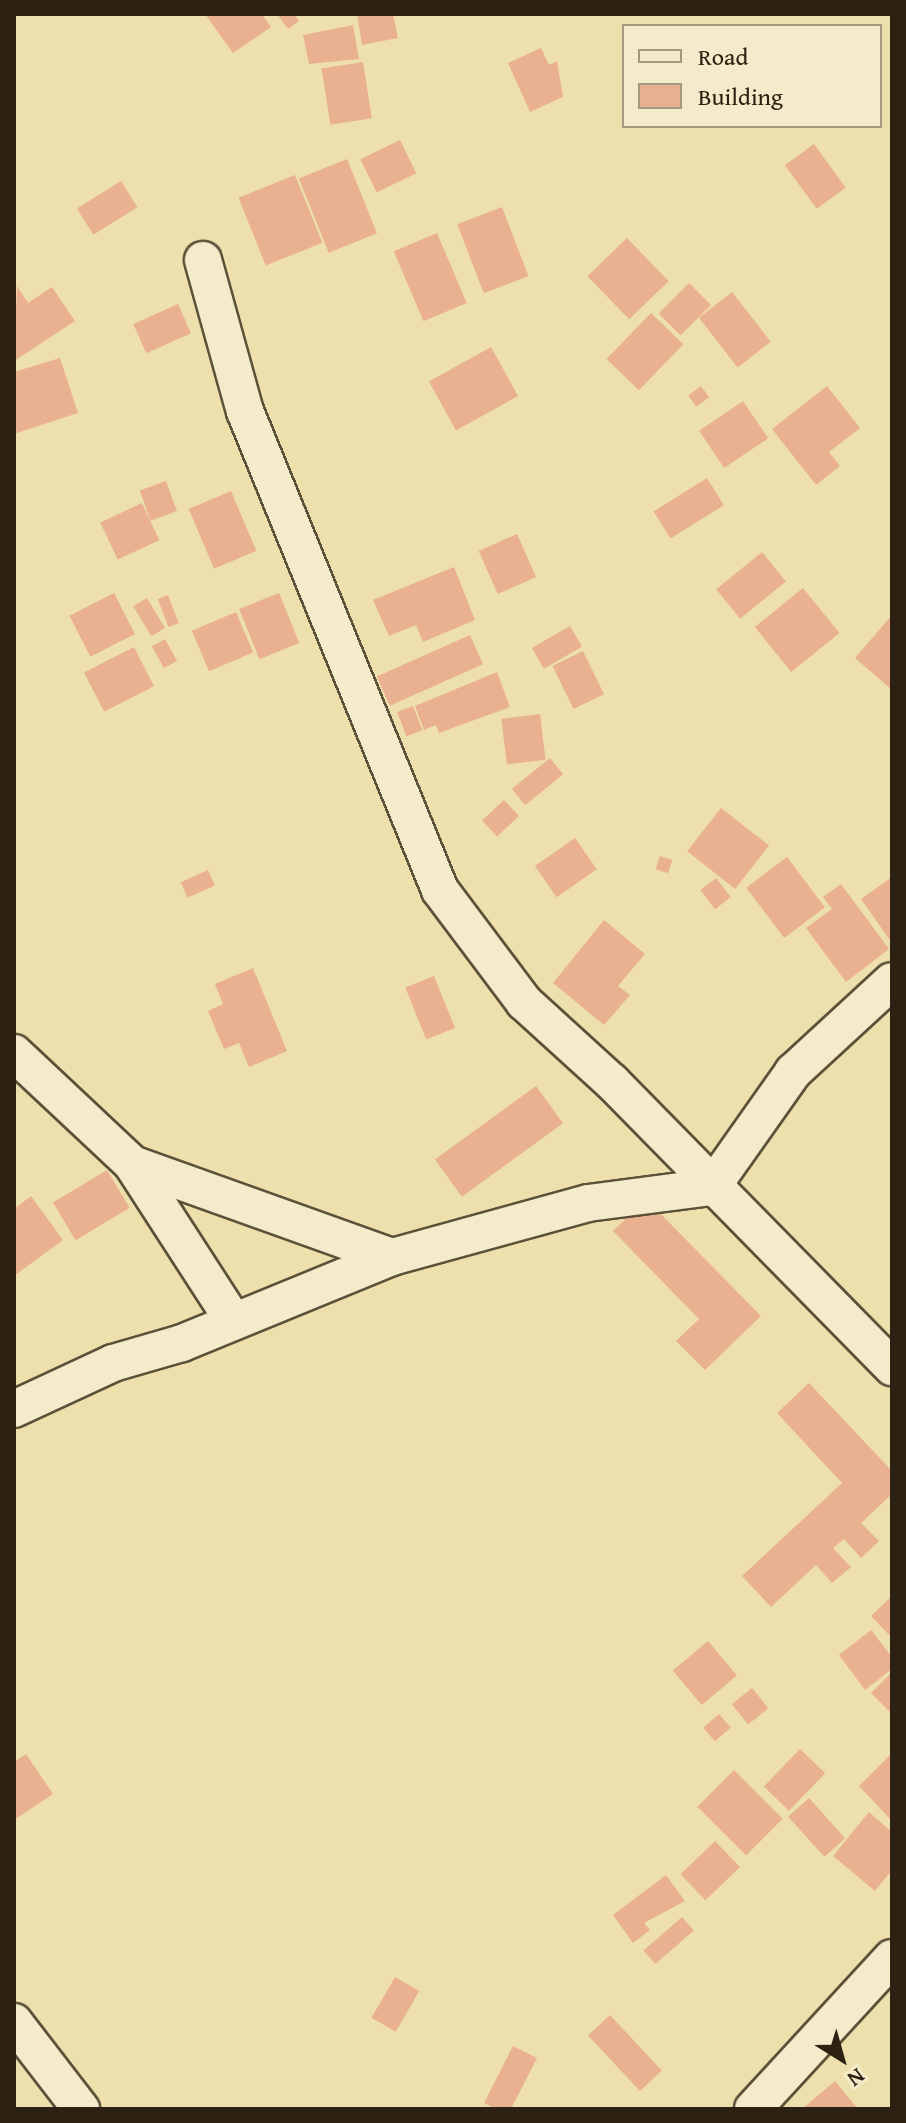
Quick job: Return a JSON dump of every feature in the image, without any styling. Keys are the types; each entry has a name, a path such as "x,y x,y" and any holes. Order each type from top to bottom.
{"street":[{"path":"203,260 245,411 440,890 524,1002 892,1367"},
{"path":"14,1409 113,1363 182,1343 392,1257 588,1203 712,1187 793,1072 892,981"},
{"path":"14,1053 132,1164 233,1320"},
{"path":"132,1164 392,1257"},
{"path":"753,2109 892,1958"},
{"path":"14,2022 81,2109"}],"building":[{"path":"205,14 262,14 271,27 233,53"},
{"path":"277,14 294,14 299,21 288,29"},
{"path":"357,14 393,14 398,38 362,45"},
{"path":"353,25 359,59 309,64 303,35"},
{"path":"541,48 549,65 557,61 563,97 530,112 508,63"},
{"path":"363,62 372,118 330,125 322,69"},
{"path":"400,140 416,173 377,193 360,159"},
{"path":"814,144 846,188 817,209 785,165"},
{"path":"347,159 377,233 329,253 299,178"},
{"path":"295,175 322,243 266,266 238,198"},
{"path":"121,181 137,207 93,235 77,209"},
{"path":"502,207 529,276 484,293 457,224"},
{"path":"437,233 467,303 423,321 394,251"},
{"path":"627,238 669,281 629,319 587,276"},
{"path":"689,283 711,305 681,335 659,313"},
{"path":"17,286 28,303 52,287 75,321 14,361"},
{"path":"732,292 771,342 738,368 699,318"},
{"path":"178,304 191,333 146,353 133,324"},
{"path":"651,313 683,344 639,390 607,359"},
{"path":"491,347 518,396 456,430 429,381"},
{"path":"60,358 78,413 14,434 14,372"},
{"path":"701,386 709,397 696,407 688,395"},
{"path":"827,386 860,428 829,452 840,466 816,485 772,429"},
{"path":"743,401 768,438 724,468 699,431"},
{"path":"707,478 724,505 671,539 654,511"},
{"path":"166,481 177,511 151,521 140,491"},
{"path":"231,491 256,551 214,569 189,509"},
{"path":"142,503 159,540 118,560 100,522"},
{"path":"517,534 536,577 498,594 479,551"},
{"path":"762,552 786,582 740,619 716,589"},
{"path":"454,567 475,620 423,642 416,625 389,636 373,600"},
{"path":"803,588 840,633 791,672 755,627"},
{"path":"114,593 135,634 90,657 69,616"},
{"path":"279,593 299,643 259,659 239,609"},
{"path":"168,595 179,623 168,627 158,599"},
{"path":"147,598 165,628 151,636 133,606"},
{"path":"236,612 253,653 209,671 192,631"},
{"path":"892,615 892,690 855,658"},
{"path":"570,626 582,647 544,669 532,648"},
{"path":"470,635 483,664 390,706 377,676"},
{"path":"165,639 177,661 164,668 152,646"},
{"path":"134,647 154,686 104,712 84,672"},
{"path":"583,651 604,694 573,709 552,666"},
{"path":"497,672 510,707 439,733 436,725 424,730 415,706"},
{"path":"413,706 422,730 406,736 397,712"},
{"path":"540,714 546,760 507,764 501,719"},
{"path":"550,758 563,774 525,805 512,789"},
{"path":"504,800 519,816 497,837 482,820"},
{"path":"721,808 769,846 735,889 687,851"},
{"path":"575,838 597,869 557,897 535,866"},
{"path":"660,856 672,860 668,873 656,869"},
{"path":"787,857 825,907 784,938 746,888"},
{"path":"208,870 215,886 188,898 181,882"},
{"path":"892,877 892,937 889,939 861,899"},
{"path":"716,878 731,897 715,909 700,890"},
{"path":"841,884 889,949 846,982 806,928 832,909 823,897"},
{"path":"604,920 645,954 618,986 630,995 604,1025 553,983"},
{"path":"253,968 287,1051 249,1067 239,1043 224,1049 208,1011 223,1004 215,984"},
{"path":"434,976 455,1028 426,1040 405,988"},
{"path":"536,1086 563,1123 462,1197 435,1159"},
{"path":"107,1170 130,1208 76,1240 53,1202"},
{"path":"31,1196 63,1240 14,1276 14,1209"},
{"path":"646,1199 761,1316 705,1370 676,1341 699,1319 613,1231"},
{"path":"809,1383 892,1471 892,1494 861,1523 879,1541 861,1558 844,1539 833,1548 851,1567 832,1583 816,1565 771,1607 742,1576 842,1483 777,1413"},
{"path":"892,1596 892,1638 871,1616"},
{"path":"871,1630 892,1657 892,1669 865,1690 839,1655"},
{"path":"708,1641 737,1675 702,1705 673,1671"},
{"path":"892,1672 892,1714 871,1693"},
{"path":"752,1688 768,1708 748,1725 732,1704"},
{"path":"719,1714 731,1728 715,1741 703,1728"},
{"path":"800,1749 825,1773 789,1811 764,1786"},
{"path":"892,1753 892,1821 859,1786"},
{"path":"26,1754 53,1794 14,1820 14,1762"},
{"path":"734,1770 783,1819 746,1856 697,1807"},
{"path":"809,1798 845,1838 824,1857 788,1817"},
{"path":"869,1812 892,1832 892,1870 875,1891 833,1856"},
{"path":"715,1841 740,1867 705,1900 680,1874"},
{"path":"666,1875 685,1901 644,1923 650,1930 633,1943 613,1915"},
{"path":"682,1917 694,1931 655,1964 644,1950"},
{"path":"395,1977 419,1991 396,2032 372,2018"},
{"path":"610,2015 662,2071 640,2091 588,2035"},
{"path":"513,2046 537,2058 511,2109 496,2109 484,2103"},
{"path":"835,2081 858,2109 802,2109"}]}
